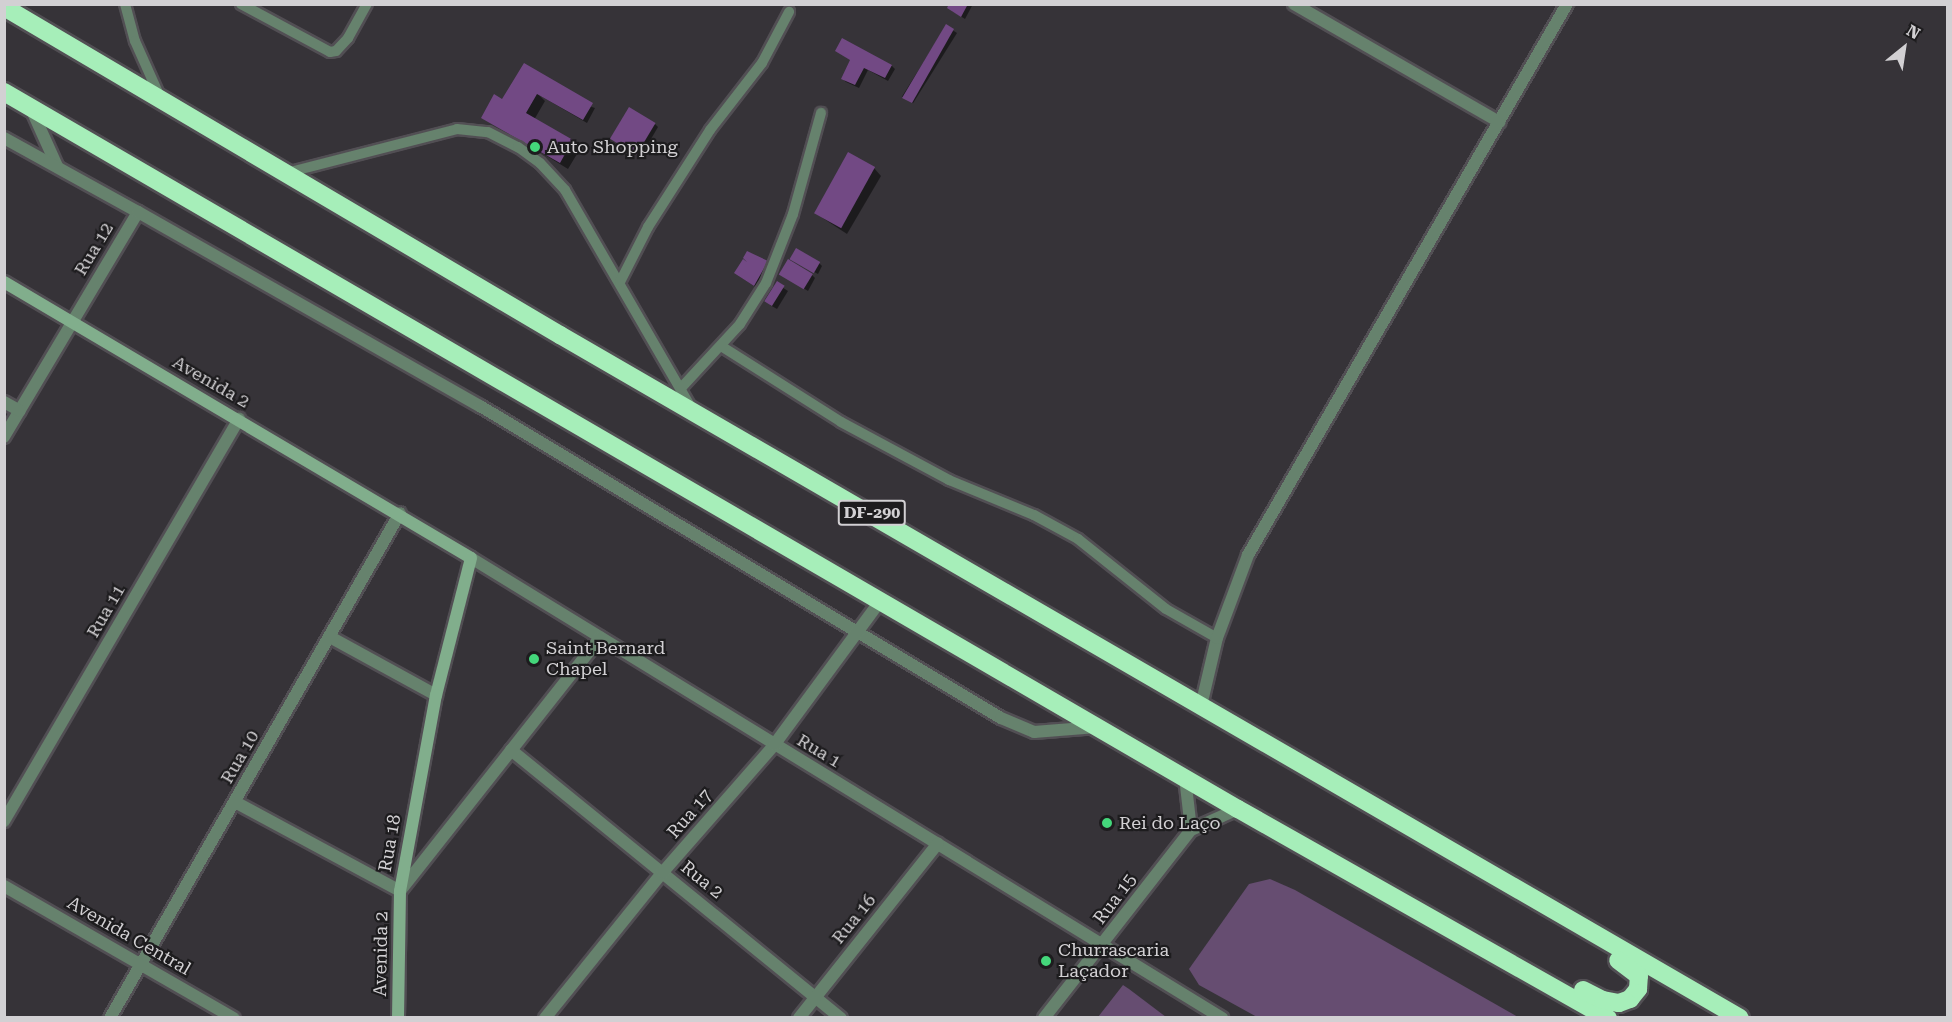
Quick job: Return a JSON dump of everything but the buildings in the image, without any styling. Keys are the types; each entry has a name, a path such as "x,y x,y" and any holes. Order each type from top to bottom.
{"highway":[{"name":"DF-290","path":"4,7 290,172 560,335 691,407 1488,874 1740,1017"},
{"path":"4,92 1238,809 1608,1017"},
{"path":"1466,936 1481,935 1500,942 1603,1000 1619,1004 1630,999 1638,988 1639,976 1634,969 1523,907 1488,874"}],"street":[{"path":"1294,4 1498,122"},
{"path":"1202,705 1217,638 1248,555 1567,4"},
{"path":"29,105 57,166"},
{"name":"Rua 12","path":"4,138 138,212 4,437"},
{"path":"138,212 480,406 1018,726 1055,733 1098,727"},
{"name":"Avenida 2","path":"4,282 400,513"},
{"path":"4,402 20,411"},
{"name":"Rua 11","path":"4,821 239,419"},
{"name":"Rua 1","path":"400,513 774,745 1222,1017"},
{"name":"Rua 10","path":"110,1017 400,513"},
{"name":"Rua 18","path":"400,891 436,695 471,558"},
{"name":"Rua 17","path":"545,1017 663,872 774,745 880,602"},
{"path":"330,637 436,695"},
{"name":"Rua 18","path":"400,891 600,638"},
{"name":"Rua 2","path":"511,750 840,1017"},
{"path":"1185,777 1191,830 1238,809"},
{"path":"235,802 400,891"},
{"name":"Rua 15","path":"1044,1017 1103,945 1191,830"},
{"name":"Rua 16","path":"799,1017 938,843"},
{"name":"Avenida Central","path":"4,886 234,1017"},
{"name":"Avenida 2","path":"398,1017 400,891"}],"lane":[{"path":"125,4 135,40 159,95"},
{"path":"241,4 330,52 336,51 348,38 367,4"},
{"path":"620,282 648,227 710,130 762,63 789,12"},
{"path":"681,388 721,346 753,304 782,246 821,112"},
{"path":"290,172 457,129 488,132 518,147 556,178 620,282 691,407"},
{"path":"721,346 841,422 949,480 1034,515 1078,539 1166,609 1217,638"}],"shaded area":[{"path":"1270,879 1295,890 1518,1017 1257,1017 1199,985 1189,969 1249,884"},
{"path":"1123,985 1129,989 1166,1017 1098,1017"}],"place":[{"name":"Auto Shopping","path":"535,147"},
{"name":"Saint Bernard Chapel","path":"534,659"},
{"name":"Rei do Laço","path":"1107,823"},
{"name":"Churrascaria Laçador","path":"1046,961"}]}
